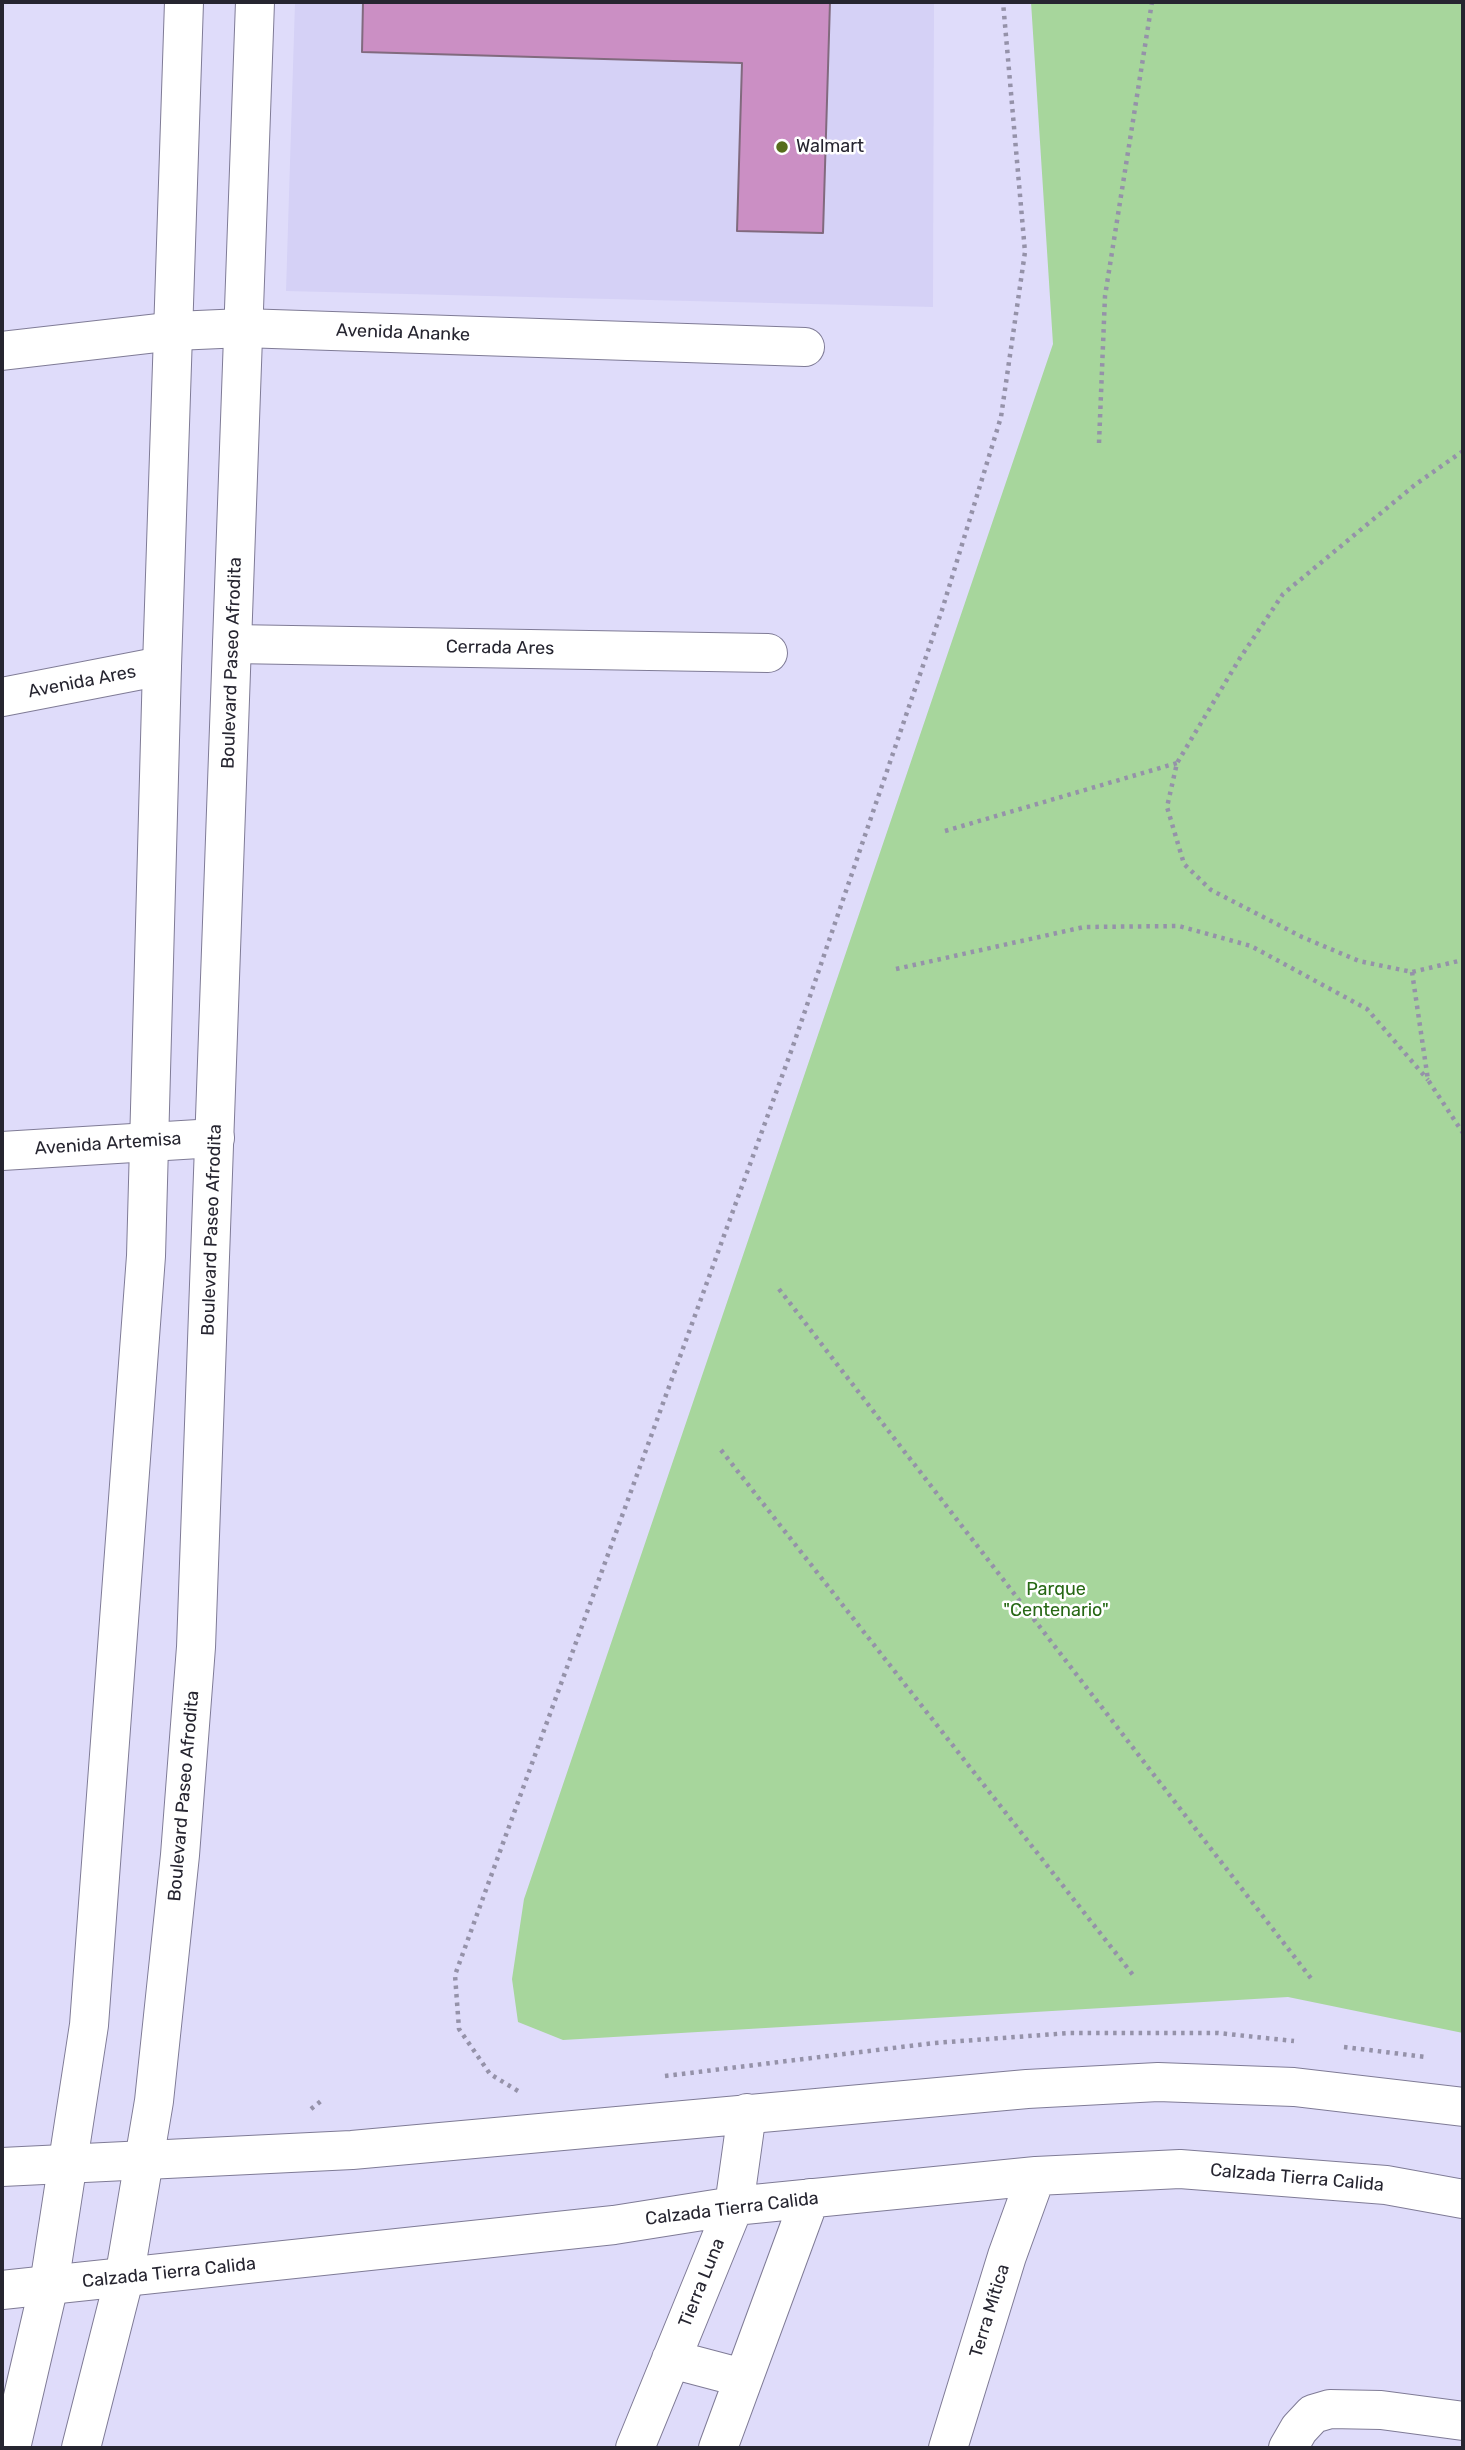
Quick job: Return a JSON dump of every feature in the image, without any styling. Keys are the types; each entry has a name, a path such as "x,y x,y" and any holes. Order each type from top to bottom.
{"street":[{"path":"11,2448 49,2285 89,2025 145,1270 184,2"},
{"name":"Boulevard Paseo Afrodita","path":"81,2448 124,2279 145,2159 167,1996 196,1647 256,2"},
{"name":"Avenida Ananke","path":"2,351 175,331 243,328 805,347"},
{"name":"Cerrada Ares","path":"232,644 768,653"},
{"name":"Avenida Ares","path":"2,697 162,666"},
{"name":"Avenida Artemisa","path":"2,1151 215,1138"},
{"path":"2,2167 352,2150 1027,2088 1158,2082 1294,2087 1463,2107"},
{"name":"Tierra Luna","path":"635,2448 734,2206 747,2113"},
{"name":"Calzada Tierra Calida","path":"2,2290 614,2225 734,2206 1036,2176 1180,2169 1373,2184 1463,2199"},
{"name":"Terra Mítica","path":"948,2448 1007,2256 1036,2176"},
{"path":"718,2448 810,2198"},
{"path":"671,2359 743,2378"},
{"path":"1288,2448 1299,2429 1313,2414 1330,2409 1381,2410 1463,2421"}],"path":[{"path":"521,2092 508,2088 490,2074 459,2029 455,1975 793,1046 942,610 1002,417 1025,252 1003,2"},
{"path":"1099,443 1105,296 1152,2"},
{"path":"1463,451 1416,484 1283,594 1240,658 1177,763 1167,807 1184,864 1211,890 1302,937 1359,961 1412,972 1463,960"},
{"path":"945,831 1177,763"},
{"path":"896,969 1084,927 1179,926 1251,946 1367,1009 1428,1080 1463,1133"},
{"path":"1412,972 1428,1080"},
{"path":"779,1289 1313,1981"},
{"path":"721,1450 1133,1975"},
{"path":"657,2077 934,2043 1069,2033 1218,2033 1301,2042"},
{"path":"1342,2047 1437,2059"}],"shaded area":[{"path":"295,2 934,2 933,307 286,291"}],"green space":[{"name":"Parque \"Centenario\"","path":"1031,2 1463,2 1463,2033 1288,1997 563,2040 518,2022 512,1979 524,1899 1053,344"}],"building":[{"name":"Walmart","path":"363,2 830,2 823,233 737,231 742,63 362,52"}],"place":[{"name":"Walmart","path":"782,147"}]}
